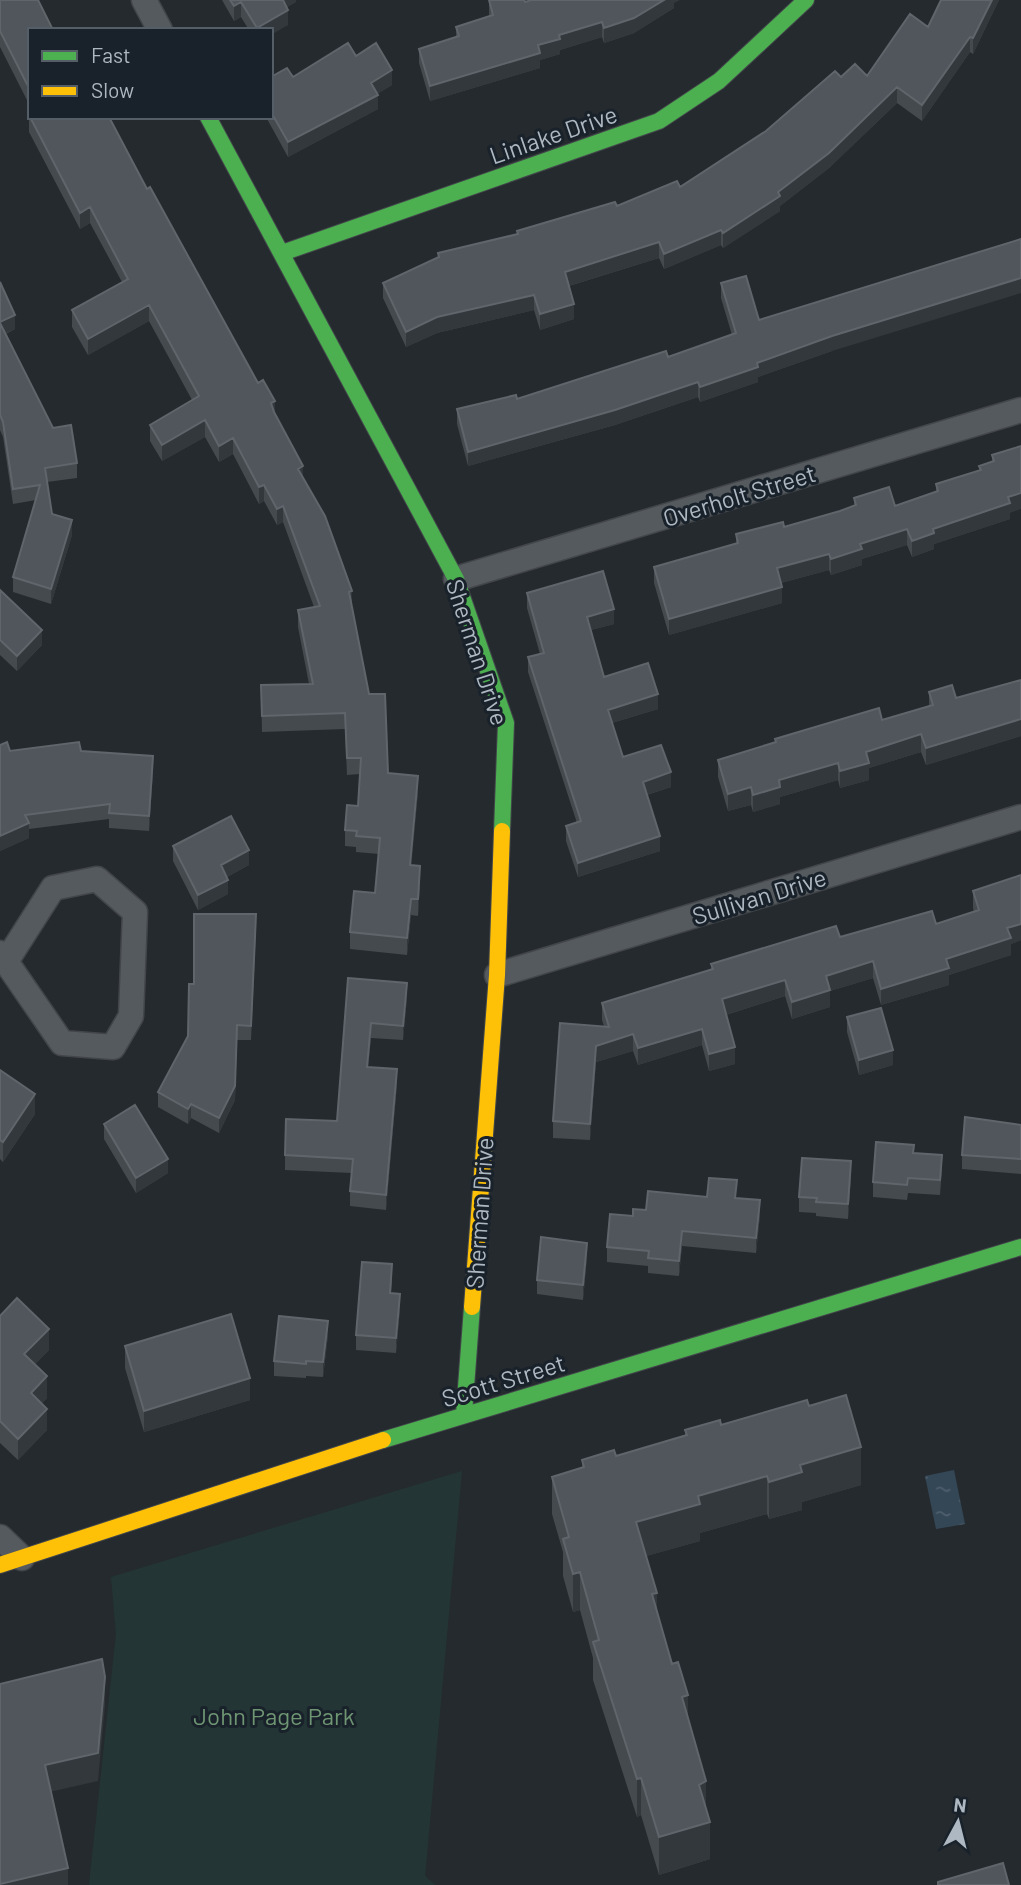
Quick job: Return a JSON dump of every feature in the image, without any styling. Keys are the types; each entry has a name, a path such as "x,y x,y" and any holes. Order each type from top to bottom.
{"street":[{"path":"144,0 159,28"},
{"name":"Linlake Drive","path":"282,253 659,121 719,81 806,0"},
{"name":"Sherman Drive","path":"209,119 456,579 506,723 497,975 464,1414"},
{"name":"Overholt Street","path":"456,579 1021,410"},
{"name":"Sullivan Drive","path":"497,975 1021,817"},
{"path":"97,879 135,912 131,1016 113,1046 62,1043 4,957 53,888 97,879"},
{"name":"Scott Street","path":"11,1561 464,1414 872,1295 1021,1247"},
{"path":"0,1537 11,1561"}],"green space":[{"name":"John Page Park","path":"462,1471 425,1876 435,1885 89,1885 116,1634 111,1577"}],"water":[{"path":"954,1470 965,1524 936,1529 925,1476"}],"building":[{"path":"0,0 38,0 52,28 28,28 28,86 0,31"},
{"path":"230,0 283,0 288,10 257,28 241,2 234,6"},
{"path":"489,0 664,0 634,18 604,28 602,22 559,35 560,39 538,45 540,53 430,86 419,49 459,36 456,27 493,15"},
{"path":"941,0 992,0 973,38 970,37 922,105 897,87 829,153 778,192 780,196 723,233 721,230 664,254 659,242 565,272 574,304 540,314 534,295 437,317 406,332 383,283 439,257 438,253 518,234 517,231 615,202 617,206 677,181 680,187 766,131 835,71 841,77 855,64 867,76 910,14 928,27"},
{"path":"348,43 356,56 376,43 392,70 371,83 378,95 288,142 273,116 273,76 287,68 293,77"},
{"path":"31,119 110,119 258,383 263,380 275,401 271,403 274,412 303,466 298,469 325,516 352,591 349,592 369,694 385,694 388,773 418,776 410,865 420,866 418,899 411,899 407,938 350,932 354,891 375,893 380,838 356,836 357,831 345,830 347,805 358,806 361,758 347,758 345,713 262,716 261,685 313,684 298,610 320,606 283,506 277,509 264,485 259,487 233,438 219,446 205,420 162,445 150,425 199,396 149,305 88,339 72,310 128,279 90,207 80,213"},
{"path":"1021,239 1021,278 832,336 757,363 758,367 700,387 698,382 615,410 468,452 457,409 516,395 517,399 666,351 668,357 736,333 721,283 746,276 759,320"},
{"path":"0,282 15,315 0,322"},
{"path":"0,323 53,428 71,425 77,463 45,468 52,514 72,520 51,589 13,577 40,485 13,489 0,415"},
{"path":"1021,446 1021,493 1008,497 1010,503 933,529 934,533 912,541 907,529 860,544 862,549 831,559 829,554 777,568 782,587 669,619 654,567 738,543 736,534 783,522 784,527 840,511 856,505 854,498 889,487 895,506 938,491 936,484 981,470 979,466 994,461 992,455"},
{"path":"603,571 614,609 587,617 604,677 648,663 658,694 608,710 623,757 661,745 671,772 643,782 660,836 578,863 566,826 581,821 528,657 544,653 527,593"},
{"path":"0,590 42,630 17,656 0,640"},
{"path":"1021,680 1021,719 926,748 921,734 866,752 869,763 840,771 838,763 779,780 780,787 753,795 751,787 728,794 718,760 776,742 775,739 879,708 882,720 933,705 929,692 952,685 956,698"},
{"path":"7,742 10,751 79,742 81,751 153,756 149,816 109,813 110,804 25,815 29,823 0,836 0,745"},
{"path":"231,816 249,850 221,865 228,880 198,895 173,846"},
{"path":"1021,875 1021,924 1007,928 1011,938 946,959 949,968 881,989 873,961 826,976 830,990 792,1002 785,980 722,999 735,1047 709,1054 702,1029 638,1048 633,1034 596,1046 590,1124 553,1121 560,1023 609,1027 602,1003 713,969 711,964 836,926 840,937 932,911 936,924 979,910 973,891"},
{"path":"194,914 256,914 251,1026 237,1025 235,1086 219,1118 191,1104 188,1109 158,1092 188,1036 189,984 194,984"},
{"path":"348,978 407,983 403,1026 371,1023 367,1067 397,1069 386,1195 350,1191 353,1159 285,1155 286,1119 337,1121"},
{"path":"881,1008 893,1050 859,1060 847,1017"},
{"path":"0,1070 35,1094 3,1142 0,1140"},
{"path":"135,1105 168,1159 136,1178 104,1124"},
{"path":"965,1117 1021,1125 1021,1159 962,1155"},
{"path":"876,1142 914,1145 913,1153 942,1155 940,1180 908,1178 907,1185 873,1182"},
{"path":"802,1158 851,1161 848,1204 816,1202 817,1198 799,1197"},
{"path":"709,1178 737,1180 735,1198 760,1200 756,1238 682,1231 679,1261 648,1258 649,1251 607,1247 610,1214 633,1216 633,1209 646,1210 648,1191 707,1197"},
{"path":"541,1237 587,1243 583,1285 537,1280"},
{"path":"362,1262 392,1264 390,1293 400,1294 396,1338 356,1335"},
{"path":"17,1298 49,1329 24,1354 47,1376 31,1393 47,1409 18,1439 0,1421 0,1316"},
{"path":"231,1314 250,1378 144,1411 125,1346"},
{"path":"279,1316 328,1321 323,1362 306,1361 306,1364 274,1361"},
{"path":"846,1395 861,1447 800,1465 802,1472 769,1482 767,1476 698,1496 700,1504 636,1522 657,1593 652,1594 672,1664 678,1662 688,1695 682,1697 706,1781 699,1785 710,1822 659,1837 641,1778 637,1779 593,1642 599,1640 580,1572 573,1574 563,1539 569,1537 552,1477 584,1467 582,1460 614,1450 616,1456 687,1435 685,1430 720,1420 721,1425 807,1400 809,1406"},
{"path":"102,1659 105,1677 98,1753 45,1765 68,1868 0,1884 0,1684"},
{"path":"1003,1863 1009,1885 938,1885 938,1882"}],"traffic: fast":[{"path":"282,253 659,121 719,81 806,0"},
{"path":"209,119 456,579 506,723 502,831"},
{"path":"383,1440 1021,1247"},
{"path":"464,1414 472,1307"}],"traffic: slow":[{"path":"472,1307 497,975 502,831"},
{"path":"0,1565 383,1440"}]}
